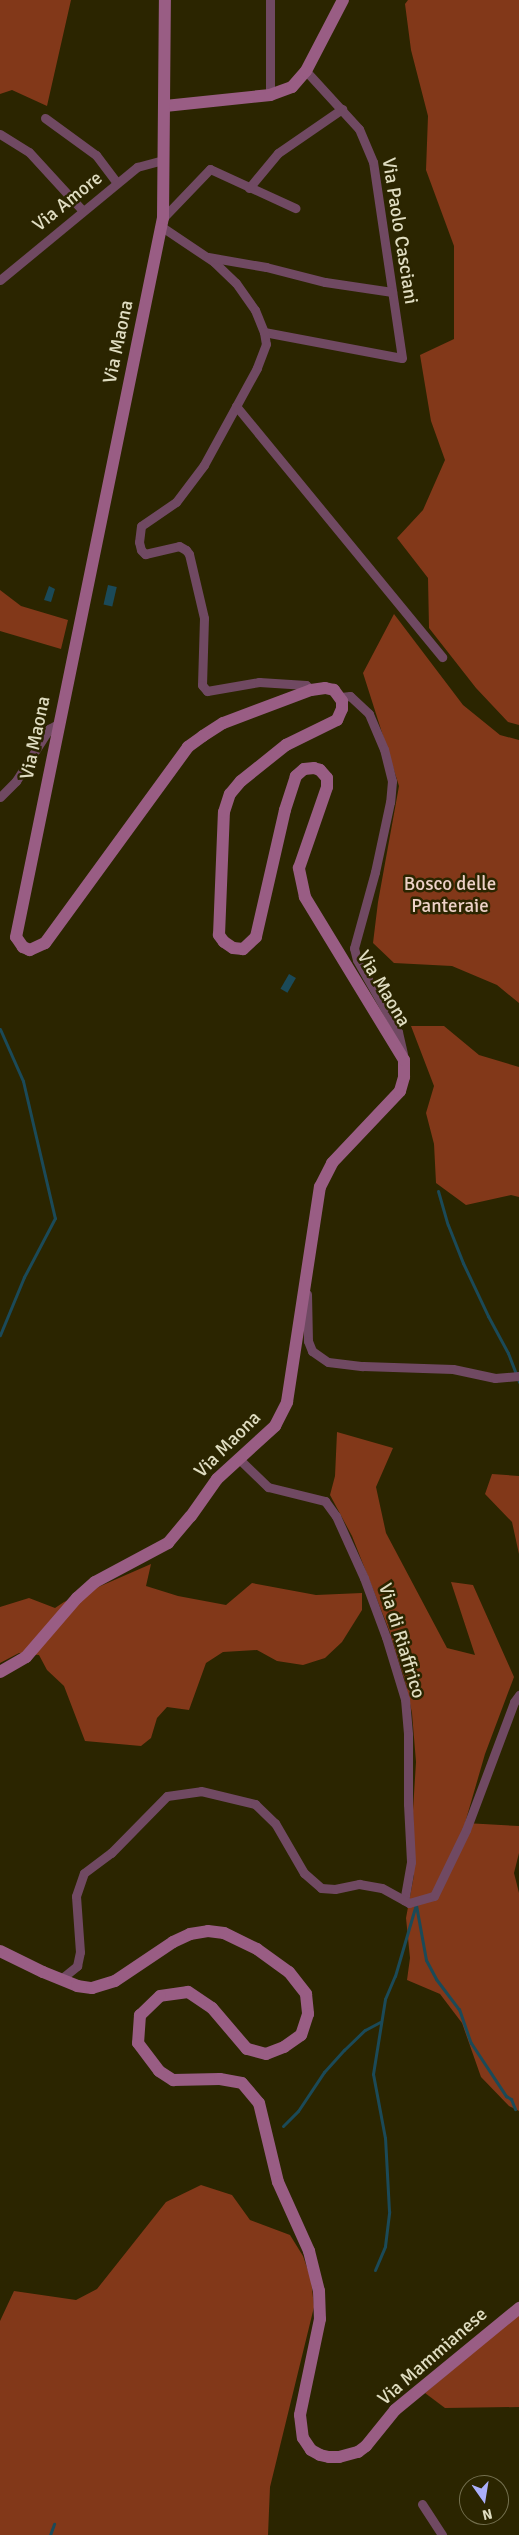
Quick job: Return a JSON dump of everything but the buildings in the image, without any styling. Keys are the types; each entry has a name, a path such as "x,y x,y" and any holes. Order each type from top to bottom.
{"main road":[{"name":"Via Maona","path":"0,1672 26,1657 77,1598 95,1582 168,1543 191,1516 217,1479 275,1426 283,1414 287,1402 320,1187 332,1163 400,1091 404,1076 404,1060 305,897 299,868 327,787 327,778 320,770 314,768 304,769 296,776 286,810 256,938 243,949 233,948 224,942 219,935 224,812 230,794 241,781 286,745 337,720 342,709 341,697 330,689 311,690 223,723 188,747 45,943 30,950 19,943 16,929 163,222 165,0"},
{"path":"165,106 270,96 292,86 306,71 343,0"},
{"name":"Via Mammianese","path":"0,1951 77,1986 92,1988 114,1982 173,1942 190,1934 224,1933 257,1949 289,1972 306,1994 308,2014 301,2035 284,2047 266,2054 246,2048 212,2008 188,1992 160,1996 140,2015 138,2043 159,2071 173,2080 220,2079 242,2084 259,2103 278,2182 309,2250 319,2291 320,2319 300,2415 303,2438 311,2450 320,2456 334,2457 358,2452 366,2446 395,2410 519,2308"}],"street":[{"path":"270,0 270,96"},
{"name":"Via Paolo Casciani","path":"264,332 402,358 373,162 359,129 306,71"},
{"path":"249,188 278,153 342,109"},
{"path":"45,118 96,155 117,183"},
{"path":"0,134 29,152 84,211"},
{"name":"Via Amore","path":"0,280 137,167 163,160"},
{"path":"295,208 210,169 163,222 236,283 255,310 264,332 264,350 204,465 176,502 141,526 138,538 140,548 148,554 175,546 182,546 189,554 204,618 202,685 207,691 260,682 306,685 311,690"},
{"path":"206,256 266,267 325,282 392,292"},
{"path":"236,406 442,657"},
{"name":"Via Maona","path":"341,697 350,696 369,714 384,749 392,782 390,802 354,948 357,960 398,1032 404,1060"},
{"path":"0,797 16,781 49,729 58,724"},
{"path":"305,1291 308,1303 308,1342 312,1351 328,1362 363,1366 453,1370 495,1378 519,1376"},
{"name":"Via di Riaffrico","path":"238,1458 268,1487 325,1501 344,1534 380,1620 405,1699 408,1735 408,1804 411,1862 404,1900"},
{"path":"61,1979 77,1966 80,1952 76,1896 84,1873 111,1854 167,1796 201,1791 256,1804 276,1824 304,1873 321,1888 335,1890 359,1884 382,1888 409,1903 434,1896 466,1830 514,1702 519,1695"},
{"path":"422,2504 442,2535"}],"green space":[{"path":"0,0 71,0 47,106 12,90 0,94"},
{"path":"408,0 519,0 519,725 508,722 476,688 429,628 428,578 397,538 423,510 445,460 431,421 420,355 454,339 454,246 426,170 428,116 411,50 405,4"},
{"path":"0,590 21,606 68,620 61,649 0,631"},
{"name":"Bosco delle Panteraie","path":"394,614 463,705 500,735 519,740 519,1003 497,985 452,966 394,963 373,943 378,902 399,786 363,673"},
{"path":"411,1026 444,1026 479,1055 519,1067 519,1197 511,1195 466,1205 436,1183 434,1144 426,1113 434,1086"},
{"path":"337,1432 393,1448 376,1487 386,1533 447,1648 475,1655 451,1582 473,1585 514,1677 485,1754 465,1823 519,1826 519,1853 514,1873 519,1893 519,2111 509,2106 481,2077 462,2023 440,1994 407,1980 410,1958 406,1918 414,1875 413,1810 416,1762 412,1713 405,1681 389,1630 352,1536 330,1495 335,1476"},
{"path":"492,1474 519,1476 519,1554 512,1522 485,1494"},
{"path":"151,1564 146,1586 178,1596 226,1605 252,1583 316,1595 362,1593 362,1610 342,1642 325,1658 303,1665 277,1661 257,1650 223,1652 206,1663 189,1710 167,1707 157,1718 151,1738 141,1746 85,1741 64,1686 47,1670 39,1655 19,1653 0,1663 0,1607 29,1598 55,1608 64,1602"},
{"path":"201,2185 232,2195 250,2220 290,2235 303,2256 311,2279 314,2307 270,2487 268,2535 0,2535 0,2321 14,2291 76,2300 97,2289 166,2202"},
{"path":"519,2313 519,2407 445,2408 425,2393"}],"water":[{"path":"108,585 117,587 112,607 104,604"},
{"path":"49,586 55,589 51,602 44,600"},
{"path":"289,974 296,978 287,993 280,989"}],"waterway":[{"path":"0,1029 23,1081 55,1218 24,1277 0,1335"},
{"path":"438,1191 448,1225 463,1263 508,1353 519,1382"},
{"path":"375,2270 385,2246 389,2211 385,2138 373,2074 385,1999 395,1976 416,1904"},
{"path":"416,1905 426,1960 436,1979 459,2009 471,2043 506,2096 511,2099 515,2109"},
{"path":"283,2126 298,2111 324,2072 344,2050 365,2030 380,2022"},
{"path":"50,2535 54,2524"}]}
